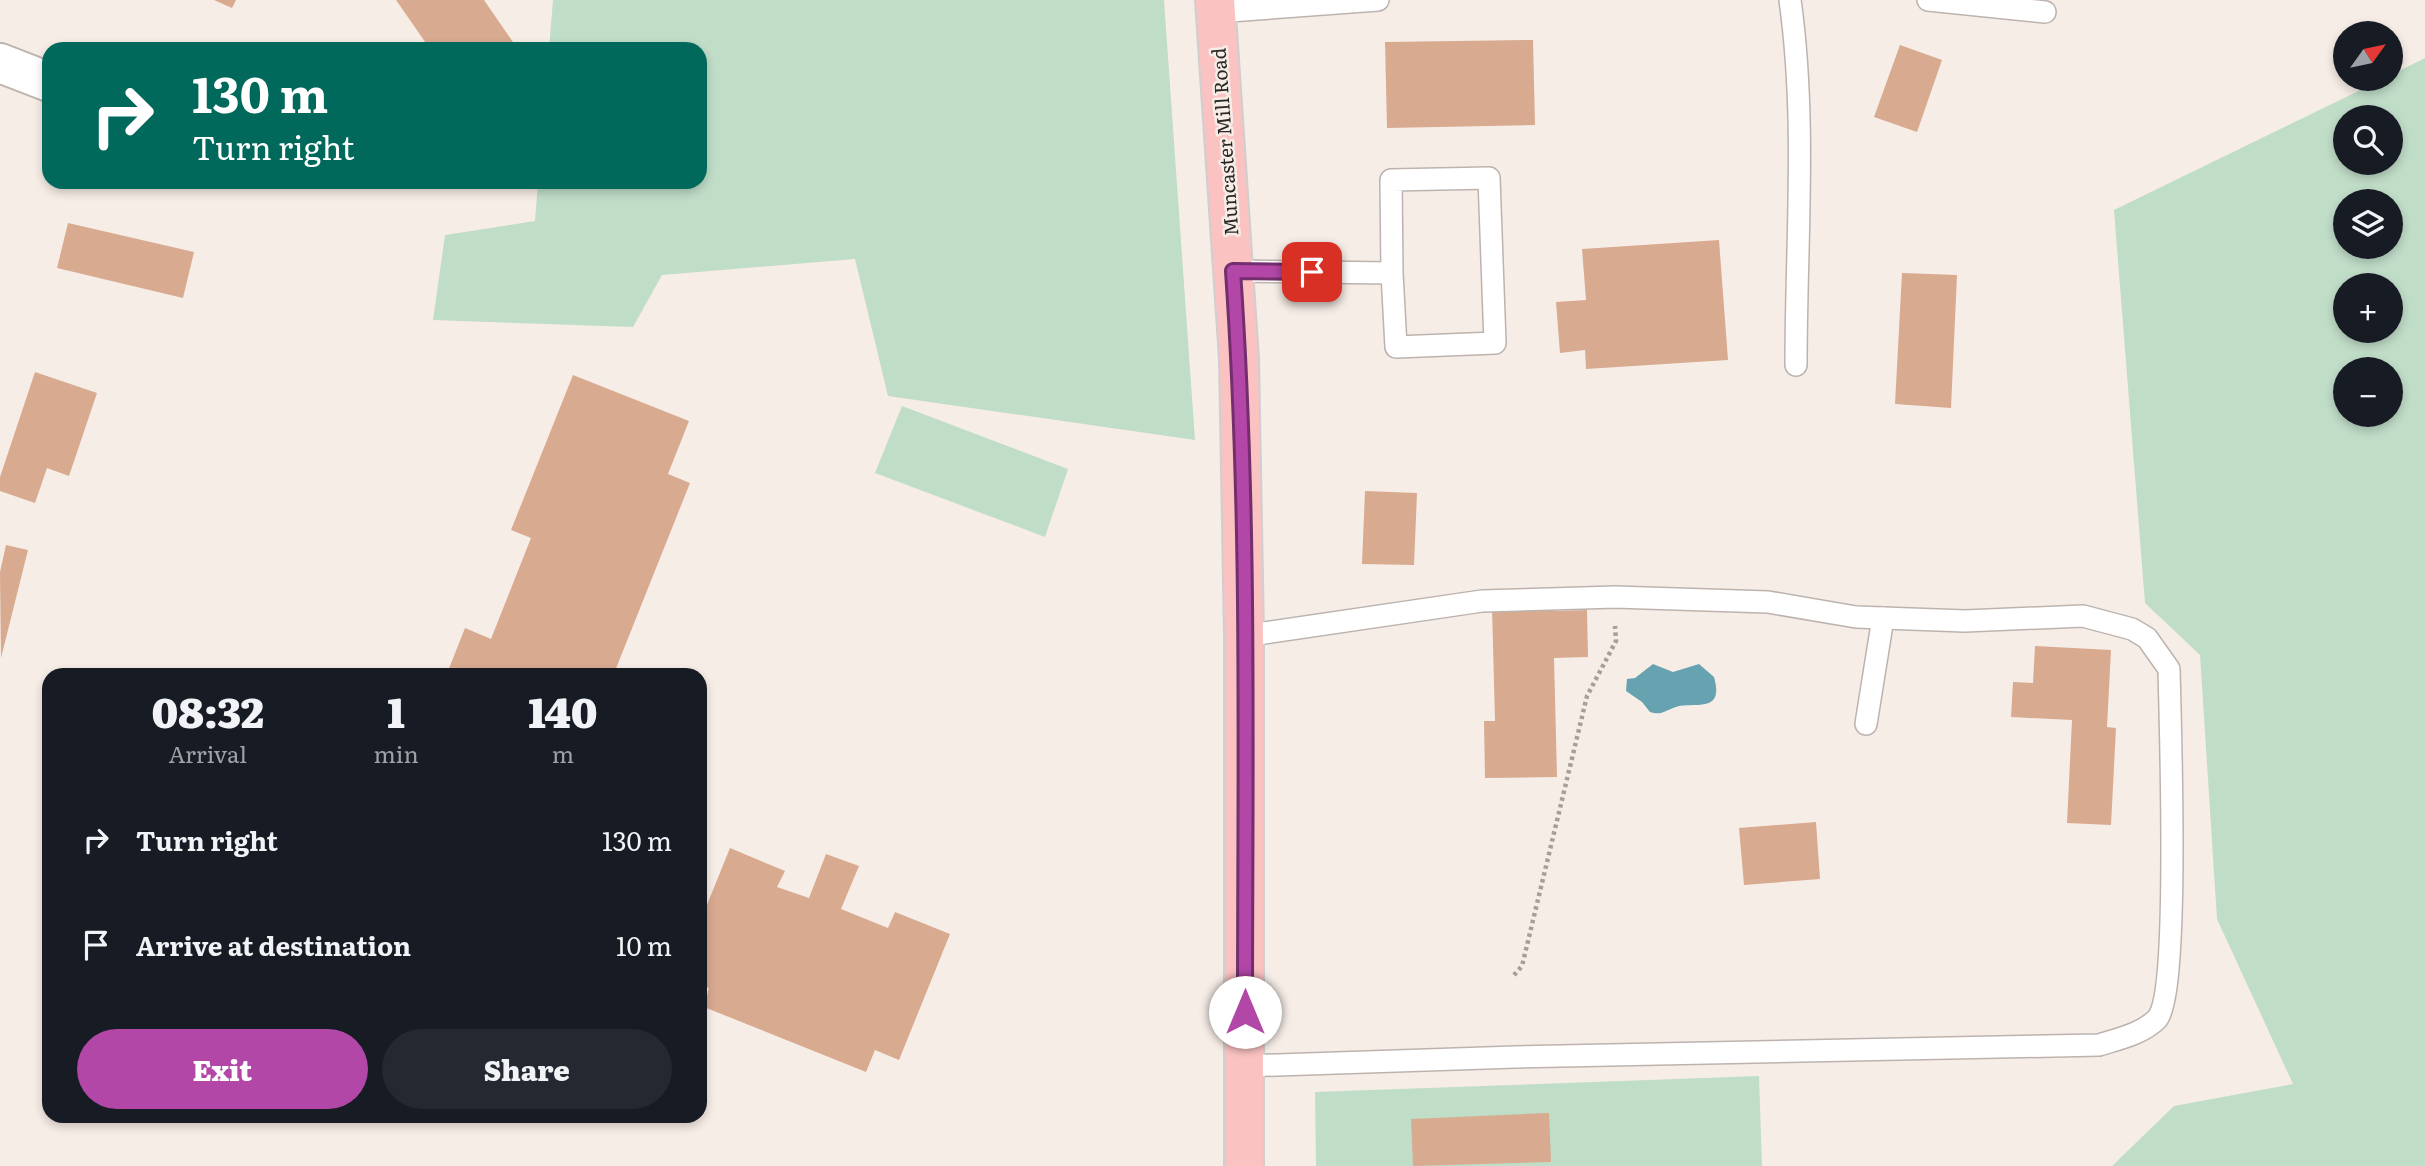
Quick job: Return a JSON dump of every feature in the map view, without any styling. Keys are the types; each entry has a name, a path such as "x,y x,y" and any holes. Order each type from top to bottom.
{"main road":[{"name":"Muncaster Mill Road","path":"1215,6 1239,359 1244,636 1244,1166"}],"street":[{"path":"1,65 42,80"}],"lane":[{"path":"1215,6 1378,0"},
{"path":"1790,0 1798,55 1801,128 1796,365"},
{"path":"1928,0 2045,12"},
{"path":"1489,178 1495,343 1396,347 1392,273 1391,180 1489,178"},
{"path":"1233,271 1392,273"},
{"path":"1244,636 1482,601 1615,597 1768,602 1856,617 1965,621 2083,616 2132,629 2147,638 2160,652 2169,669 2171,939 2164,999 2158,1017 2139,1032 2099,1045 1515,1057 1245,1066"},
{"path":"1866,724 1883,618"}],"path":[{"path":"1514,975 1522,966 1587,696 1616,640 1615,597"}],"green space":[{"path":"553,0 1164,0 1195,440 888,396 855,259 662,275 633,327 433,320 445,235 535,221 537,189 707,189 707,42 550,42"},
{"path":"2425,58 2425,1166 2112,1166 2174,1106 2293,1084 2217,919 2200,655 2145,603 2114,210 2358,91 2403,91 2403,69"},
{"path":"902,406 1068,469 1045,537 875,473"},
{"path":"1759,1076 1762,1166 1316,1166 1315,1092"}],"water":[{"path":"1653,664 1673,672 1699,664 1714,677 1715,697 1706,704 1676,707 1660,713 1650,712 1642,702 1626,691 1627,679 1635,678"}],"building":[{"path":"214,0 236,0 232,8"},
{"path":"396,0 484,0 513,42 425,42"},
{"path":"1533,40 1535,125 1387,128 1385,42"},
{"path":"1900,45 1942,60 1917,132 1874,117"},
{"path":"68,223 194,252 183,298 57,268"},
{"path":"1719,240 1728,360 1586,369 1585,350 1560,353 1556,302 1586,300 1582,249"},
{"path":"1902,273 1957,275 1951,408 1895,404"},
{"path":"35,372 97,393 69,476 47,468 35,503 0,491 0,477"},
{"path":"573,375 689,421 668,474 690,483 616,668 449,668 465,628 491,639 531,538 511,530"},
{"path":"1365,491 1417,493 1414,565 1362,564"},
{"path":"6,545 28,550 1,658 0,572"},
{"path":"1553,605 1554,611 1587,610 1588,657 1554,658 1557,777 1485,778 1484,721 1495,721 1492,607"},
{"path":"2035,646 2111,650 2107,727 2116,728 2111,825 2067,823 2072,720 2011,717 2013,682 2033,683"},
{"path":"1816,822 1820,879 1744,885 1739,828"},
{"path":"730,848 785,871 777,887 809,898 826,854 859,866 841,909 888,928 895,912 950,934 899,1060 875,1050 866,1072 707,1008 707,905"},
{"path":"1549,1113 1551,1162 1413,1166 1411,1119"}],"route":[{"path":"1245,1012 1244,636 1239,359 1233,271 1312,272"}]}
